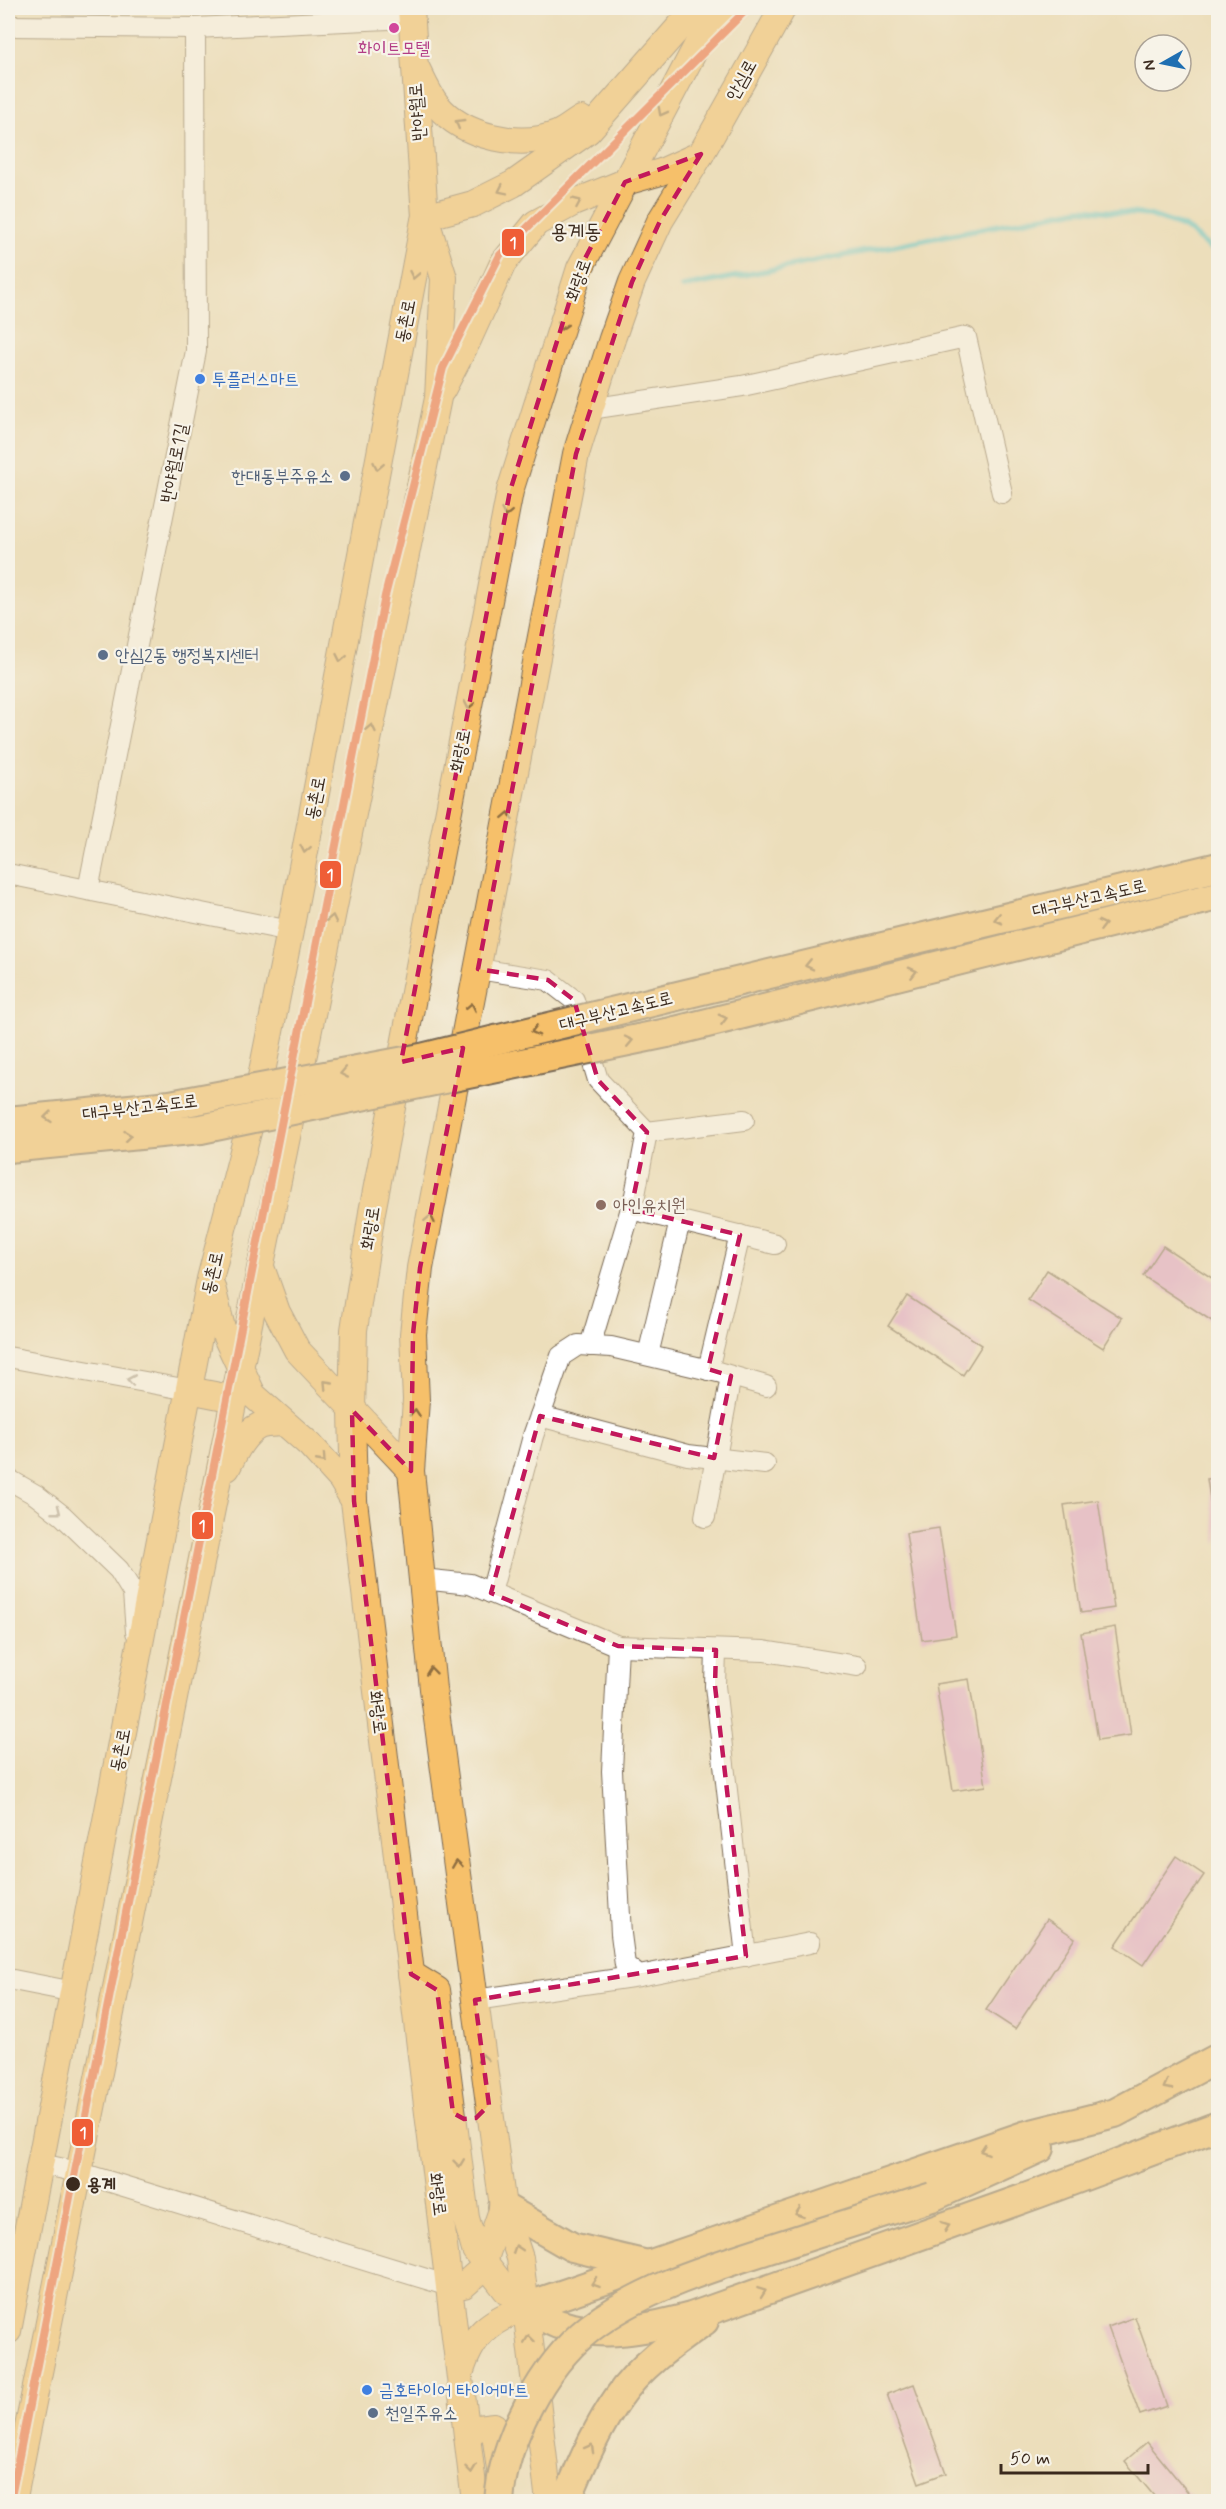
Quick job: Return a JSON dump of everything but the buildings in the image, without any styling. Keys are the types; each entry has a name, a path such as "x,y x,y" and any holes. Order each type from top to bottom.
{"highway":[{"name":"대구부산고속도로","path":"8,1121 170,1105 421,1058 1218,867"},
{"name":"대구부산고속도로","path":"8,1148 201,1129 667,1033 1218,896"},
{"path":"499,2502 512,2440 532,2399 560,2359 589,2329 644,2294 727,2263 932,2197 1115,2114 1218,2058"},
{"path":"526,2307 1027,2135 1115,2114"},
{"path":"526,2307 558,2324 602,2332 646,2330 726,2305 1218,2126"},
{"path":"932,2197 1124,2160"},
{"path":"502,2207 572,2247 648,2265"},
{"path":"567,2502 581,2464 618,2397 660,2352 726,2305"}],"main road":[{"path":"12,2502 438,398 444,278 425,217 473,204 513,184 588,131 696,8"},
{"name":"화랑로","path":"475,2502 354,1501 352,1410 354,1330 372,1212 510,491 580,268 702,36 723,8"},
{"name":"안심로","path":"701,154 783,8"},
{"name":"반야월로","path":"411,13 425,217"},
{"path":"414,64 438,105 455,121 492,139 524,140 557,134 626,89"},
{"path":"438,398 468,340 503,263 536,223 573,204 626,182 661,172 701,154"},
{"path":"549,2502 520,2258 502,2207 433,1689 411,1471 416,1401 413,1334 420,1268 576,454 632,282 660,221 701,154"},
{"name":"동촌로","path":"8,2331 13,2273 41,2164 210,1280 257,1096 425,217"},
{"path":"261,1264 278,1312 297,1350 411,1471"},
{"path":"210,1280 222,1328 253,1395 310,1445 341,1479 354,1501"},
{"path":"189,1390 235,1399"},
{"path":"217,1487 236,1451 251,1432 260,1425 284,1423"},
{"path":"411,1974 437,1990 466,2218 475,2250 506,2290 526,2307"},
{"path":"453,2113 464,2119 476,2118 489,2105"},
{"path":"449,2286 465,2284 481,2270 502,2207"},
{"path":"460,2374 467,2352 488,2325 526,2307"},
{"path":"467,2436 477,2428 494,2426 504,2502"}],"street":[{"path":"8,26 195,28 411,13"},
{"name":"반야월로1길","path":"88,890 196,351 195,28"},
{"path":"590,409 742,386 966,337 1002,493"},
{"path":"8,874 290,931"},
{"path":"478,969 548,980 574,1000 598,1080 647,1132"},
{"path":"647,1132 744,1120"},
{"path":"590,1346 631,1209 647,1132"},
{"path":"631,1209 775,1244"},
{"path":"648,1355 680,1221"},
{"path":"708,1370 740,1235"},
{"path":"491,1593 540,1416 561,1356 578,1345 611,1347 766,1386"},
{"path":"8,1357 189,1390"},
{"path":"705,1517 714,1458 731,1376"},
{"path":"540,1416 688,1455 765,1464"},
{"path":"8,1479 36,1495 63,1516 118,1570 133,1593 138,1659"},
{"path":"422,1579 470,1584 618,1646 764,1652 857,1666"},
{"path":"618,1646 612,1771 621,1934 625,1965 639,1976"},
{"path":"716,1650 715,1686 746,1956"},
{"path":"475,2000 639,1976 810,1943"},
{"path":"8,1979 74,1992"},
{"path":"41,2164 78,2172 449,2286"}],"highlighted area":[{"path":"701,154 660,221 632,282 576,454 478,969 548,980 574,1000 598,1080 647,1132 631,1209 740,1235 708,1369 731,1376 714,1458 540,1416 491,1593 618,1646 716,1650 715,1686 746,1956 475,2000 489,2105 476,2118 464,2119 453,2113 437,1990 411,1974 354,1501 352,1410 411,1471 413,1334 420,1268 463,1048 401,1062 510,491 580,268 625,182"}],"waterway":[{"path":"683,287 1081,209 1149,215 1186,228 1218,255"}],"transit line":[{"name":"1","path":"10,2502 385,596 443,368 500,255 748,8"}],"place":[{"name":"화이트모텔","path":"394,28"},
{"name":"투플러스마트","path":"200,379"},
{"name":"한대동부주유소","path":"345,476"},
{"name":"안심2동 행정복지센터","path":"103,655"},
{"name":"아인유치원","path":"601,1205"},
{"name":"용계","path":"73,2184"},
{"name":"금호타이어 타이어마트","path":"367,2390"},
{"name":"천일주유소","path":"373,2413"}],"district":[{"name":"용계동","path":"576,231"}]}
